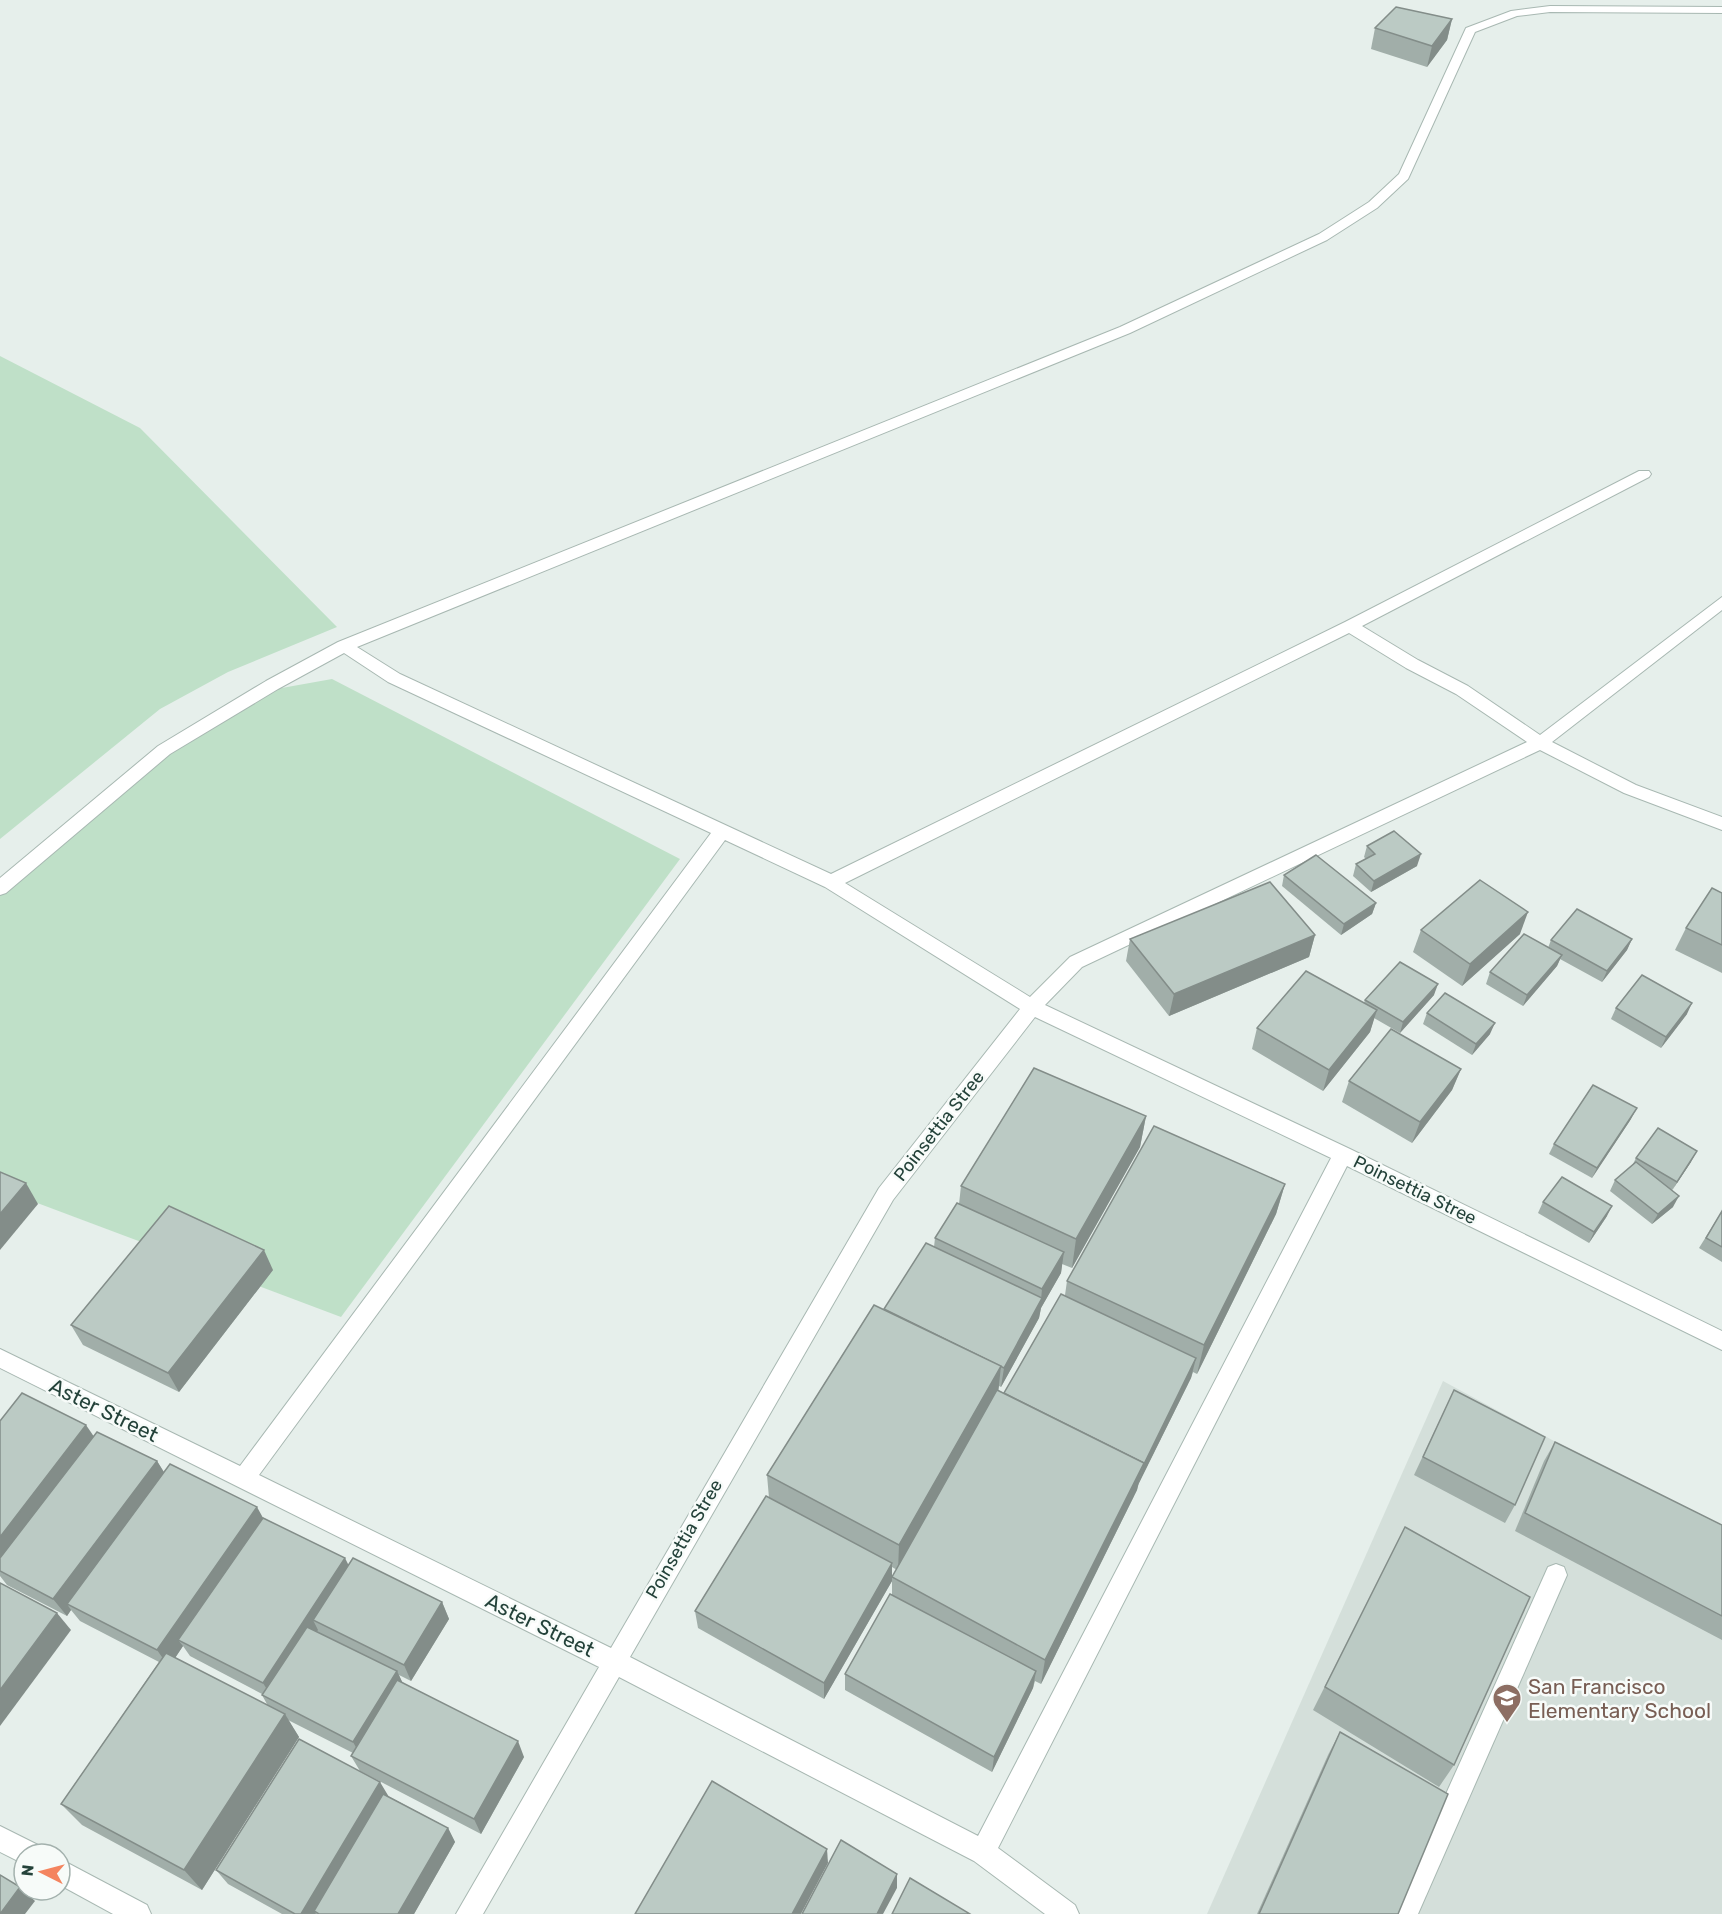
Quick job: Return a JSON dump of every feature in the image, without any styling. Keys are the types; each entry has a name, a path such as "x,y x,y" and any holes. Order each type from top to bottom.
{"street":[{"path":"0,888 164,750 272,685 344,646 695,506 932,406 1125,330 1323,237 1373,205 1404,176 1470,30 1515,13 1550,9 1722,10"},
{"path":"831,882 1350,626 1644,474"},
{"path":"344,646 394,678 831,882 1032,1007 1076,962 1540,743 1722,602"},
{"path":"1350,626 1412,664 1462,690 1540,743 1630,789 1722,824"},
{"path":"244,1478 722,831"},
{"name":"Poinsettia Stree","path":"469,1914 613,1661 886,1194 1032,1007 1343,1155 1722,1341"},
{"path":"983,1852 1343,1155"},
{"name":"Aster Street","path":"0,1358 613,1661 983,1852 1066,1914"},
{"path":"1405,1914 1556,1575"},
{"path":"72,1878 138,1914"}],"shaded area":[{"name":"San Francisco Elementary School","path":"1443,1381 1722,1532 1722,1914 1207,1914"}],"green space":[{"path":"0,356 140,428 337,627 228,672 160,709 0,839"},
{"path":"332,679 680,859 341,1317 0,1189 0,894 171,752 265,691"}],"building":[{"path":"1396,7 1452,19 1432,46 1375,28"},
{"path":"1394,831 1421,854 1374,881 1356,864 1375,854 1367,846"},
{"path":"1316,855 1376,903 1344,924 1284,875"},
{"path":"1480,880 1528,912 1470,964 1421,930"},
{"path":"1270,882 1315,935 1174,994 1130,939"},
{"path":"1712,888 1722,893 1722,945 1686,928"},
{"path":"1577,909 1632,939 1607,971 1551,940"},
{"path":"1524,934 1562,955 1527,995 1490,972"},
{"path":"1400,962 1438,984 1403,1022 1365,1000"},
{"path":"1306,971 1377,1010 1329,1070 1257,1028"},
{"path":"1642,975 1692,1003 1666,1037 1616,1008"},
{"path":"1445,993 1495,1023 1476,1044 1427,1013"},
{"path":"1391,1029 1461,1069 1420,1122 1349,1081"},
{"path":"1034,1068 1146,1116 1076,1239 961,1186"},
{"path":"1593,1085 1637,1108 1597,1168 1554,1144"},
{"path":"1154,1126 1285,1184 1204,1345 1067,1281"},
{"path":"1658,1128 1697,1151 1677,1182 1636,1158"},
{"path":"1636,1162 1679,1196 1658,1214 1615,1180"},
{"path":"0,1172 26,1183 0,1214"},
{"path":"1562,1177 1612,1206 1594,1232 1543,1202"},
{"path":"957,1203 1064,1252 1042,1289 935,1238"},
{"path":"169,1206 264,1250 168,1373 71,1325"},
{"path":"1722,1211 1722,1247 1706,1238"},
{"path":"926,1243 1042,1298 1004,1368 884,1309"},
{"path":"1061,1294 1196,1358 1143,1466 1144,1463 1004,1393"},
{"path":"874,1305 1001,1366 899,1545 767,1475"},
{"path":"997,1390 1144,1463 1045,1660 892,1577"},
{"path":"1454,1390 1545,1437 1515,1505 1423,1457"},
{"path":"22,1393 86,1425 0,1537 0,1421"},
{"path":"97,1432 157,1461 53,1599 0,1571 0,1558"},
{"path":"1555,1442 1722,1525 1722,1616 1525,1513"},
{"path":"170,1464 257,1507 157,1650 67,1604"},
{"path":"766,1496 892,1563 824,1683 695,1611"},
{"path":"263,1518 345,1558 263,1683 178,1640"},
{"path":"1405,1527 1530,1597 1454,1765 1325,1687"},
{"path":"353,1558 442,1602 404,1665 313,1620"},
{"path":"0,1583 57,1613 0,1690"},
{"path":"890,1594 1036,1671 994,1757 845,1674"},
{"path":"307,1627 397,1671 353,1742 262,1695"},
{"path":"166,1653 285,1714 184,1870 61,1804"},
{"path":"397,1680 518,1741 474,1819 351,1756"},
{"path":"1340,1732 1448,1794 1398,1914 1259,1914"},
{"path":"299,1739 380,1782 301,1914 295,1914 216,1870"},
{"path":"712,1781 827,1849 792,1914 635,1914"},
{"path":"383,1794 448,1828 398,1914 319,1914 314,1911"},
{"path":"841,1840 897,1874 877,1914 802,1914"},
{"path":"0,1875 12,1882 12,1898 0,1914"},
{"path":"910,1878 970,1914 892,1914"}],"place":[{"name":"San Francisco Elementary School","path":"1507,1724"}]}
